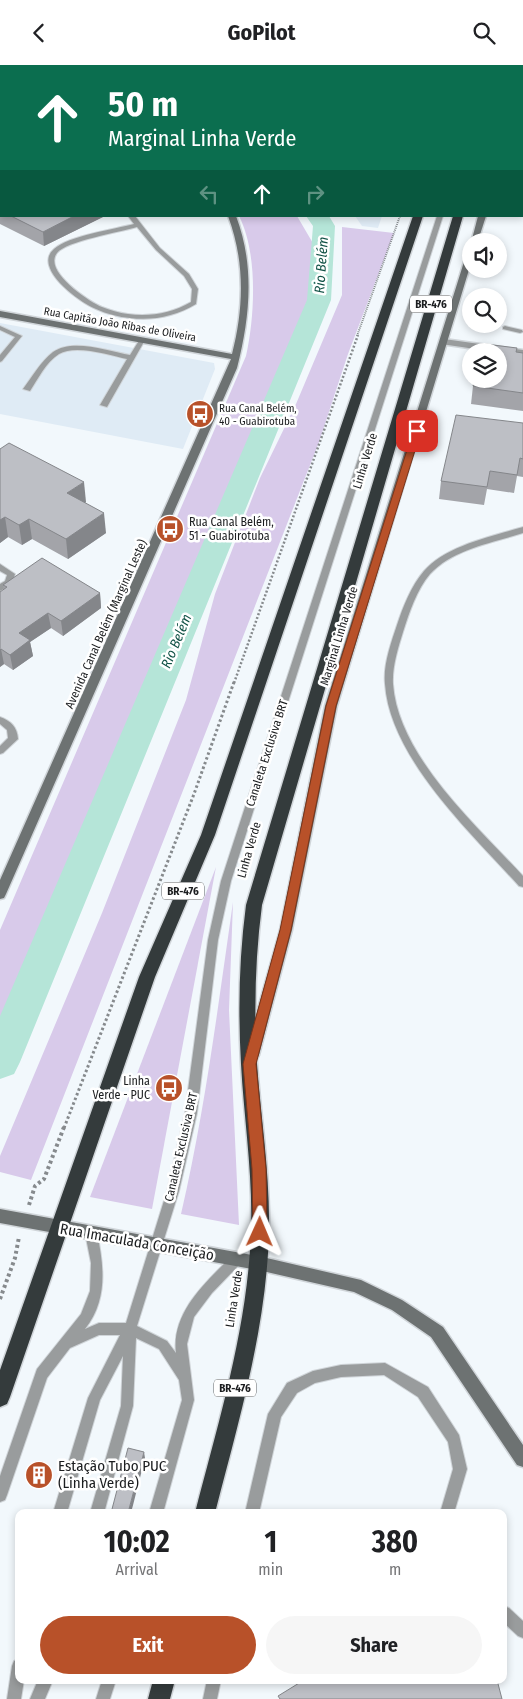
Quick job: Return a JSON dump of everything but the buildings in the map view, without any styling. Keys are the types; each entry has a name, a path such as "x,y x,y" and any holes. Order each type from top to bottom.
{"highway":[{"name":"BR-476","path":"0,1397 147,977 208,835 418,217"},
{"name":"Linha Verde","path":"206,1509 244,1353 258,1263 260,1185 250,1064 247,960 252,915 259,883 458,217"},
{"path":"159,1699 163,1684"}],"main road":[{"name":"Avenida Canal Belém (Marginal Leste)","path":"0,894 227,383 236,357 243,311 244,271 240,239 232,217"},
{"path":"477,233 482,217"},
{"name":"Marginal Linha Verde","path":"250,1064 286,930 331,706 463,278"},
{"name":"Rua Capitão João Ribas de Oliveira","path":"3,314 236,357"},
{"name":"Rua Imaculada Conceição","path":"0,1216 24,1222 238,1259 356,1285 397,1305 437,1332 523,1459"}],"street":[{"path":"444,341 523,353"}],"lane":[{"path":"133,217 158,249 187,275 196,289 194,303 182,311 156,317 128,316 98,307 77,295 52,269 51,260 54,251 67,245 138,225"},
{"name":"Canaleta Exclusiva BRT","path":"61,1509 94,1398 130,1329 175,1182 191,1113 213,939 226,881 440,217"},
{"path":"0,322 3,314"},
{"path":"0,328 19,335 0,360"},
{"path":"507,328 520,331"},
{"path":"104,405 142,340"},
{"path":"27,389 55,354 62,349 82,348 132,358"},
{"path":"523,530 443,558 423,573 398,632 389,685 397,718 410,750 424,773 523,883"},
{"path":"0,567 10,574 9,582 0,588"},
{"path":"0,720 10,726 13,732 13,739 0,751"},
{"path":"0,1495 42,1373 68,1343 86,1318 96,1291 97,1263 91,1233"},
{"path":"157,1509 188,1400 181,1344 190,1314 208,1289 238,1259"},
{"path":"68,1343 99,1329 130,1329 163,1345 184,1376"},
{"name":"Canaleta Exclusiva BRT","path":"98,1509 127,1406 130,1329"},
{"path":"253,1509 275,1414 292,1388 313,1377 341,1371 385,1369 423,1392 454,1440 460,1469 448,1509"},
{"path":"507,1616 523,1631"},
{"path":"14,1699 16,1684"},
{"path":"37,1699 44,1684"},
{"path":"103,1699 108,1684"},
{"path":"210,1699 213,1684"}],"path":[{"path":"36,1186 44,1179 194,795 400,217"},
{"path":"0,1299 15,1258 16,1247"}],"shaded area":[{"path":"239,217 298,217 314,245 313,299 45,934 0,1029 0,930 246,356 253,304 253,285 252,266 245,231"},
{"path":"356,217 382,217 378,228 362,226"},
{"path":"342,227 394,233 348,354 319,442 31,1180 0,1172 0,1156 102,913 186,700 215,594 260,478 296,404 342,295"},
{"path":"0,323 214,363 215,369 183,449 0,414"},
{"path":"216,867 152,1209 90,1197"},
{"path":"233,902 229,1010 239,1225 181,1214 204,1097"}],"waterway":[{"name":"Rio Belém","path":"0,1062 103,819 267,420 319,300 324,226 318,217"}],"place":[{"name":"Rua Canal Belém, 40 - Guabirotuba","path":"200,414"},
{"name":"Rua Canal Belém, 51 - Guabirotuba","path":"170,529"},
{"name":"Linha Verde - PUC","path":"169,1088"},
{"name":"Estação Tubo PUC (Linha Verde)","path":"39,1475"}],"route":[{"path":"260,1232 259,1169 250,1064 286,930 331,706 417,431"}]}
